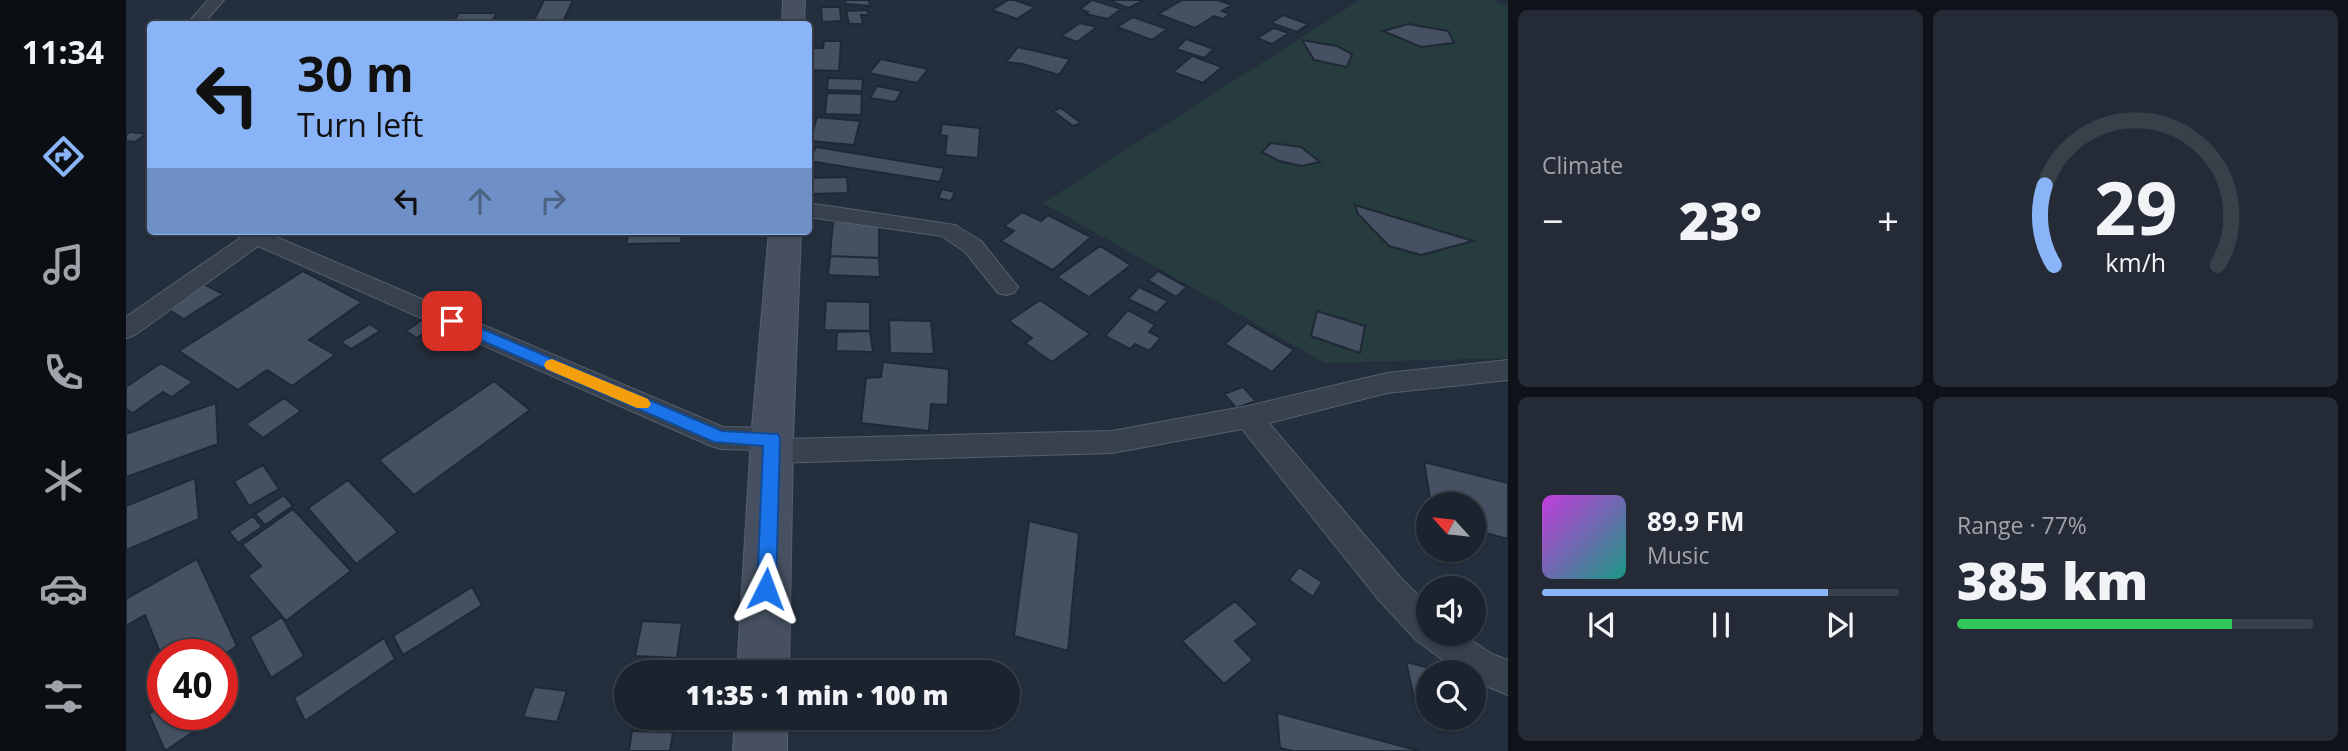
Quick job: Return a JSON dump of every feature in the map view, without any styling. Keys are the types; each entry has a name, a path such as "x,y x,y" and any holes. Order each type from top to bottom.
{"street":[{"path":"198,21 216,0"},
{"path":"793,21 794,0"},
{"path":"812,211 947,230 962,235 1006,287"},
{"path":"126,329 249,235"},
{"path":"252,235 720,438 772,445 1112,442 1248,417 1387,383 1508,370"},
{"path":"763,660 772,445 785,235"},
{"path":"1248,417 1388,588 1416,617"},
{"path":"1451,646 1480,666 1508,678"},
{"path":"760,751 761,730"}],"green space":[{"path":"1360,0 1492,0 1508,6 1508,358 1325,363 1043,203"}],"building":[{"path":"544,0 573,0 563,21 534,21"},
{"path":"845,0 869,0 870,6 846,4"},
{"path":"1008,0 1035,7 1017,19 992,10"},
{"path":"1092,0 1121,9 1108,19 1085,14 1088,12 1080,9"},
{"path":"1108,0 1145,0 1128,8"},
{"path":"1182,0 1218,0 1232,5 1222,11 1230,14 1223,19 1214,16 1195,28 1158,14"},
{"path":"821,7 840,7 841,21 822,22"},
{"path":"867,10 869,15 861,15 863,24 849,24 846,11"},
{"path":"459,13 497,13 492,21 454,21"},
{"path":"1283,15 1308,24 1297,32 1271,23"},
{"path":"1133,17 1167,29 1152,40 1117,27"},
{"path":"1080,23 1097,27 1077,42 1061,36"},
{"path":"1408,24 1448,31 1454,43 1421,47 1383,31"},
{"path":"1274,28 1289,33 1272,44 1257,38"},
{"path":"1186,39 1214,49 1204,58 1176,49"},
{"path":"1302,40 1337,46 1352,54 1347,67 1314,60"},
{"path":"824,41 841,41 839,71 812,70 813,48 823,48"},
{"path":"1018,47 1070,59 1059,75 1023,64 1006,62"},
{"path":"1192,56 1222,67 1203,83 1173,72"},
{"path":"881,59 928,69 917,83 869,73"},
{"path":"828,78 863,79 862,91 827,90"},
{"path":"877,86 902,91 895,102 870,98"},
{"path":"827,93 862,94 861,115 825,114"},
{"path":"1061,108 1081,123 1073,126 1053,111"},
{"path":"817,117 860,121 854,145 812,141"},
{"path":"942,124 980,128 978,158 945,155 947,136 940,135"},
{"path":"130,132 146,134 135,142 126,141 126,135"},
{"path":"1271,143 1301,147 1320,162 1302,166 1279,161 1262,152"},
{"path":"816,147 944,168 940,182 812,161"},
{"path":"847,177 848,193 812,194 812,178"},
{"path":"942,189 955,192 951,201 938,198"},
{"path":"1355,205 1473,241 1421,255 1389,246 1358,214"},
{"path":"1022,212 1041,221 1048,215 1091,237 1053,270 1001,241 1014,231 1004,226"},
{"path":"833,221 879,223 879,258 830,256"},
{"path":"628,235 682,235 681,243 626,244"},
{"path":"1100,246 1131,265 1089,297 1057,277"},
{"path":"830,256 879,258 880,277 828,275"},
{"path":"303,271 362,302 309,340 335,355 292,386 267,370 238,390 179,351"},
{"path":"1158,271 1187,287 1176,297 1148,280"},
{"path":"202,283 223,294 184,319 164,307"},
{"path":"1139,287 1168,301 1157,313 1128,299"},
{"path":"1040,300 1090,334 1052,362 1025,343 1032,338 1009,321"},
{"path":"826,301 870,302 870,331 824,330"},
{"path":"1128,310 1155,325 1149,332 1161,338 1149,351 1135,344 1130,349 1105,336"},
{"path":"1317,311 1365,326 1360,353 1311,336"},
{"path":"423,319 434,326 417,338 406,331"},
{"path":"889,320 931,321 934,354 890,353"},
{"path":"1247,323 1294,350 1272,372 1225,344"},
{"path":"370,324 380,331 351,349 341,342"},
{"path":"870,331 873,352 836,351 837,332"},
{"path":"883,362 949,369 948,405 931,404 929,431 861,423 866,378 881,377"},
{"path":"161,363 193,382 172,397 163,392 133,413 126,409 126,387"},
{"path":"494,381 530,410 414,495 379,460"},
{"path":"1243,387 1256,401 1236,408 1224,394"},
{"path":"284,398 301,411 263,438 246,424"},
{"path":"216,403 218,444 126,477 126,434"},
{"path":"1424,462 1508,483 1508,539 1486,533 1486,492 1429,492"},
{"path":"263,465 279,489 249,506 234,481"},
{"path":"195,478 199,519 126,550 126,506"},
{"path":"348,480 398,532 356,564 308,508"},
{"path":"284,495 293,506 265,525 255,514"},
{"path":"293,509 351,571 286,621 248,576 261,566 242,545"},
{"path":"253,516 262,527 238,543 229,532"},
{"path":"1029,521 1079,533 1068,651 1014,636"},
{"path":"197,559 234,639 155,639 145,615 126,626 126,599"},
{"path":"1299,567 1322,582 1313,597 1289,580"},
{"path":"472,587 482,605 403,655 393,636"},
{"path":"1235,601 1258,624 1235,641 1253,660 1224,684 1182,641"},
{"path":"282,617 304,656 271,678 250,637"},
{"path":"642,621 682,623 677,658 635,656"},
{"path":"384,638 395,659 305,721 294,698"},
{"path":"1406,662 1416,664 1416,705"},
{"path":"534,687 567,691 557,722 523,717"},
{"path":"1277,713 1420,751 1293,751 1280,748"},
{"path":"156,730 196,730 165,751"},
{"path":"632,731 673,732 670,751 629,751"}],"slow traffic":[{"path":"552,365 642,404"}],"route":[{"path":"452,321 720,438 772,439 766,589"}]}
